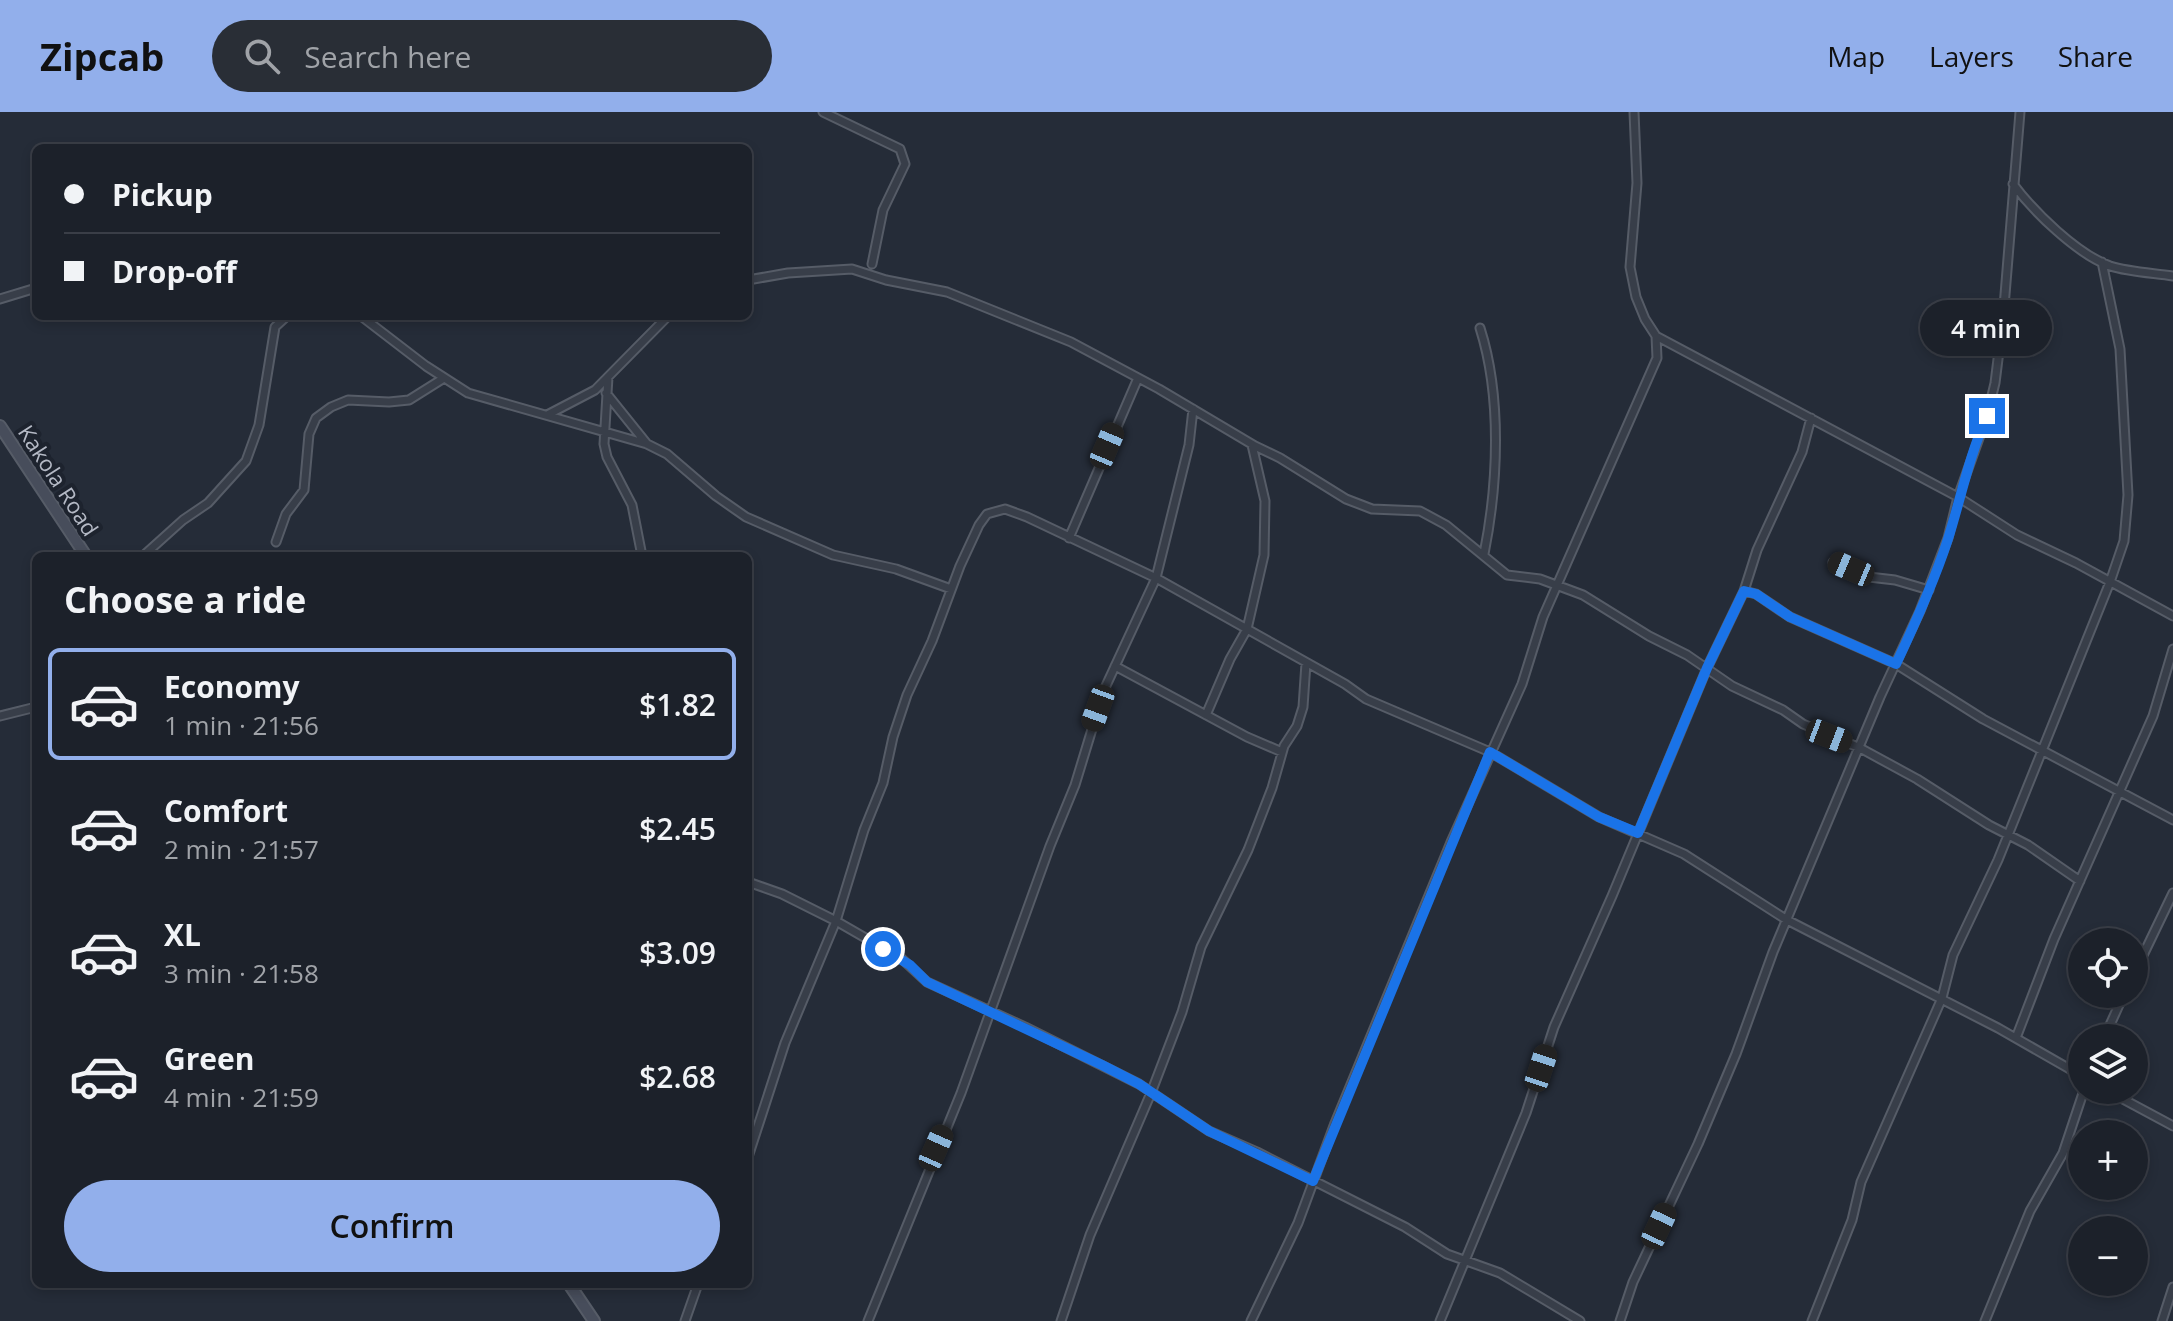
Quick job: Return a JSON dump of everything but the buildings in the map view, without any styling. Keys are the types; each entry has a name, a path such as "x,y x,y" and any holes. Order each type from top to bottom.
{"main road":[{"name":"Kakola Road","path":"0,426 83,552"},
{"path":"572,1288 594,1321"}],"street":[{"path":"823,112 900,149 905,164 883,210 872,264"},
{"path":"1251,1321 1298,1223 1490,752 1522,684 1532,644 1592,511 1609,462 1651,373 1658,350 1656,336 1636,297 1630,267 1637,183 1634,112"},
{"path":"1620,1321 1633,1282 1698,1144 1736,1054 1787,920 1929,590 1948,538 1995,383 2020,112"},
{"path":"2013,184 2050,226 2102,262 2113,267 2173,276"},
{"path":"1812,1321 1852,1220 1861,1182 1942,998 1953,955 2009,834 2124,541 2128,495 2120,349 2102,262"},
{"path":"752,279 788,273 852,269 886,280 947,292 1071,342 1362,507 1420,511 1446,525 1507,575 1558,584 1583,595 1732,686 1783,710 1803,724 1860,748 2009,834 2080,881"},
{"path":"0,299 32,289"},
{"path":"147,552 183,520 208,503 246,461 259,425 275,327 283,320"},
{"path":"366,320 468,393 647,444 667,454 746,517 833,555 896,569 951,589"},
{"path":"549,414 583,398 664,320"},
{"path":"1480,328 1489,361 1495,477 1484,554"},
{"path":"1656,336 1958,497 2017,535 2173,616"},
{"path":"608,377 604,430 607,457 632,505 641,552"},
{"path":"276,542 286,514 304,490 309,434 316,418 348,400 409,400 444,378"},
{"path":"1069,538 1138,378"},
{"path":"606,393 647,444"},
{"path":"868,1321 961,1093 1050,846 1066,810 1091,726 1156,578 1189,445 1193,409"},
{"path":"1440,1321 1526,1113 1554,1027 1707,668 1744,591 1757,550 1802,452 1811,418"},
{"path":"1206,715 1230,659 1247,629 1261,574 1266,517 1262,483 1252,445"},
{"path":"752,1145 785,1043 836,921 864,830 883,783 893,737 907,695 979,525 992,511 999,509 1015,512 1156,578 1366,699 1490,752 1599,817 1684,854 1787,920 1942,998 2068,1068"},
{"path":"1833,562 1869,577 1895,580 1929,590"},
{"path":"1744,591 1756,594 1790,617 1896,664 1983,719 2173,820"},
{"path":"2016,1038 2054,939 2117,791 2153,716 2173,649"},
{"path":"1061,1321 1086,1247 1182,1012 1201,947 1248,850 1282,752 1300,716 1306,663"},
{"path":"1115,666 1247,737 1282,752"},
{"path":"0,716 32,708"},
{"path":"752,883 782,894 836,921 910,965 927,982 1102,1065 1209,1131 1418,1234 1447,1254 1500,1273 1580,1321"},
{"path":"2148,945 2173,893"},
{"path":"1985,1321 2030,1211 2063,1153 2079,1104"},
{"path":"2132,1104 2173,1126"},
{"path":"2162,1321 2173,1287"},
{"path":"685,1321 697,1288"}],"route":[{"path":"883,949 902,959 927,982 1139,1084 1209,1131 1313,1181 1490,752 1599,817 1638,833 1707,668 1744,591 1756,594 1790,617 1896,664 1933,581 1987,416"}]}
